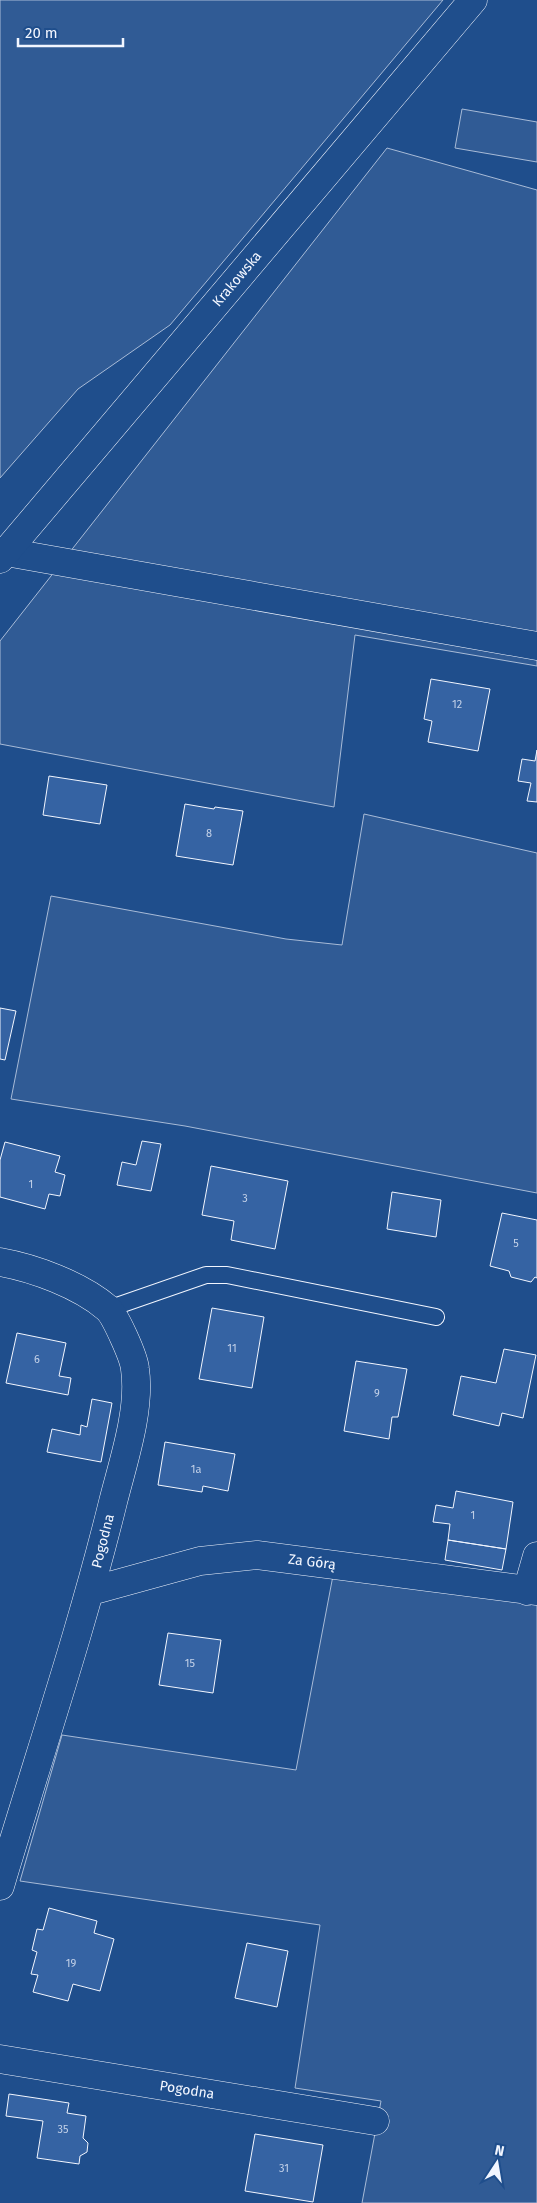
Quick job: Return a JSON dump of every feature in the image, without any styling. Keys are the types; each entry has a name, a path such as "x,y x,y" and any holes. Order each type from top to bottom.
{"street":[{"name":"Krakowska","path":"3,555 473,0"},
{"path":"3,555 537,646"},
{"name":"Pogodna","path":"0,1262 14,1265 72,1286 108,1309 125,1340 135,1368 135,1402 129,1438 91,1591 0,1886"},
{"name":"Za Górą","path":"91,1591 200,1561 257,1555 532,1591"},
{"path":"532,1591 537,1556"},
{"name":"Pogodna","path":"0,2059 375,2121"}],"lane":[{"path":"108,1309 206,1275 226,1275 436,1317"}],"shaded area":[{"path":"0,0 443,0 170,325 78,389 0,478"},
{"path":"462,109 537,122 537,162 455,148"},
{"path":"387,148 537,190 537,666 355,635 334,807 0,744 0,641"},
{"path":"364,814 537,853 537,1193 185,1126 11,1099 51,896 286,939 342,945"},
{"path":"335,1565 537,1591 537,2203 362,2203 381,2101 295,2088 320,1925 20,1881 62,1735 296,1770"}],"building":[{"path":"431,679 490,689 478,751 428,742 432,721 424,719"},
{"path":"537,750 537,802 527,801 531,783 518,781 522,759 535,761"},
{"path":"49,776 107,785 100,824 43,815"},
{"path":"185,804 243,811 233,865 176,856"},
{"path":"0,1008 16,1011 5,1060 0,1059"},
{"path":"142,1141 161,1144 151,1191 117,1185 122,1162 136,1165"},
{"path":"5,1142 60,1156 55,1172 65,1175 60,1196 49,1194 45,1209 0,1197 0,1160"},
{"path":"211,1166 288,1181 275,1249 231,1240 234,1221 202,1215"},
{"path":"392,1192 441,1200 436,1237 387,1229"},
{"path":"502,1213 537,1220 537,1278 535,1277 531,1282 511,1277 509,1271 490,1266"},
{"path":"212,1308 264,1317 252,1388 199,1379"},
{"path":"17,1333 66,1343 59,1376 71,1378 68,1395 6,1383"},
{"path":"504,1349 536,1355 523,1418 502,1413 499,1426 453,1415 461,1376 496,1383"},
{"path":"356,1361 407,1369 398,1417 392,1417 389,1439 344,1431"},
{"path":"92,1399 112,1403 101,1462 47,1452 52,1429 80,1435 81,1425 87,1427"},
{"path":"165,1442 235,1454 228,1491 203,1486 202,1492 158,1485"},
{"path":"456,1491 513,1502 506,1549 448,1540 450,1524 433,1522 436,1505 453,1508"},
{"path":"448,1540 506,1549 502,1570 445,1560"},
{"path":"168,1633 221,1640 213,1693 159,1685"},
{"path":"49,1908 97,1921 94,1933 114,1939 100,1991 73,1984 68,2001 33,1992 38,1975 31,1974 37,1952 32,1950 37,1929 43,1930"},
{"path":"247,1943 288,1951 277,2007 235,1998"},
{"path":"9,2094 69,2103 67,2113 86,2116 83,2138 88,2143 87,2152 80,2156 79,2164 37,2158 43,2121 6,2116"},
{"path":"255,2134 323,2145 313,2202 245,2191"}]}
